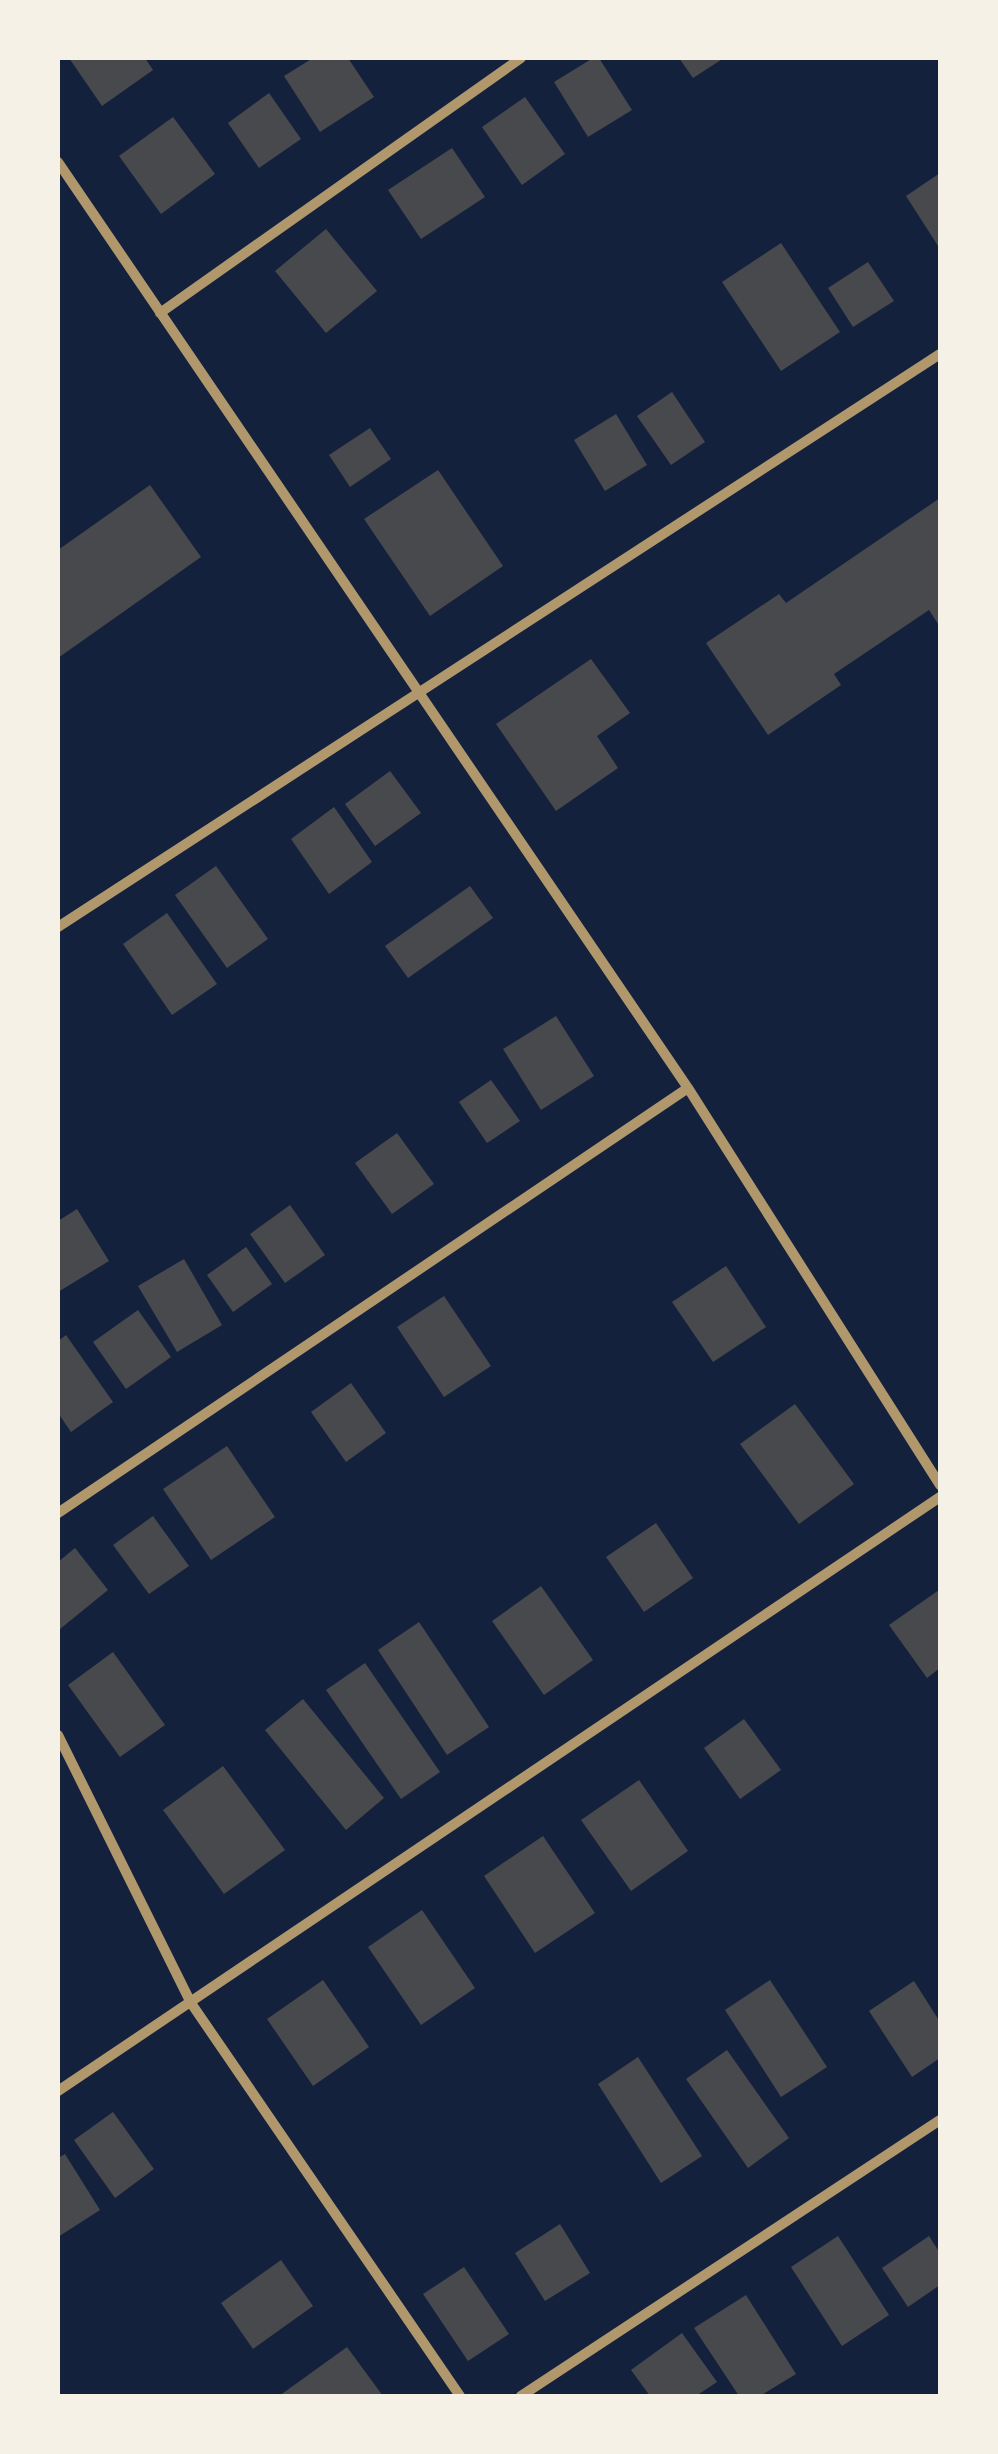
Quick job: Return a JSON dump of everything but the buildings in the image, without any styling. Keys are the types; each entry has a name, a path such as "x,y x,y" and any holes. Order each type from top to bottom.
{"street":[{"path":"160,313 521,58"},
{"path":"58,162 688,1088 940,1485"},
{"path":"58,927 940,354"},
{"path":"58,1513 688,1088"},
{"path":"58,2090 940,1497"},
{"path":"58,1734 191,2004 460,2396"},
{"path":"521,2396 940,2120"}]}
